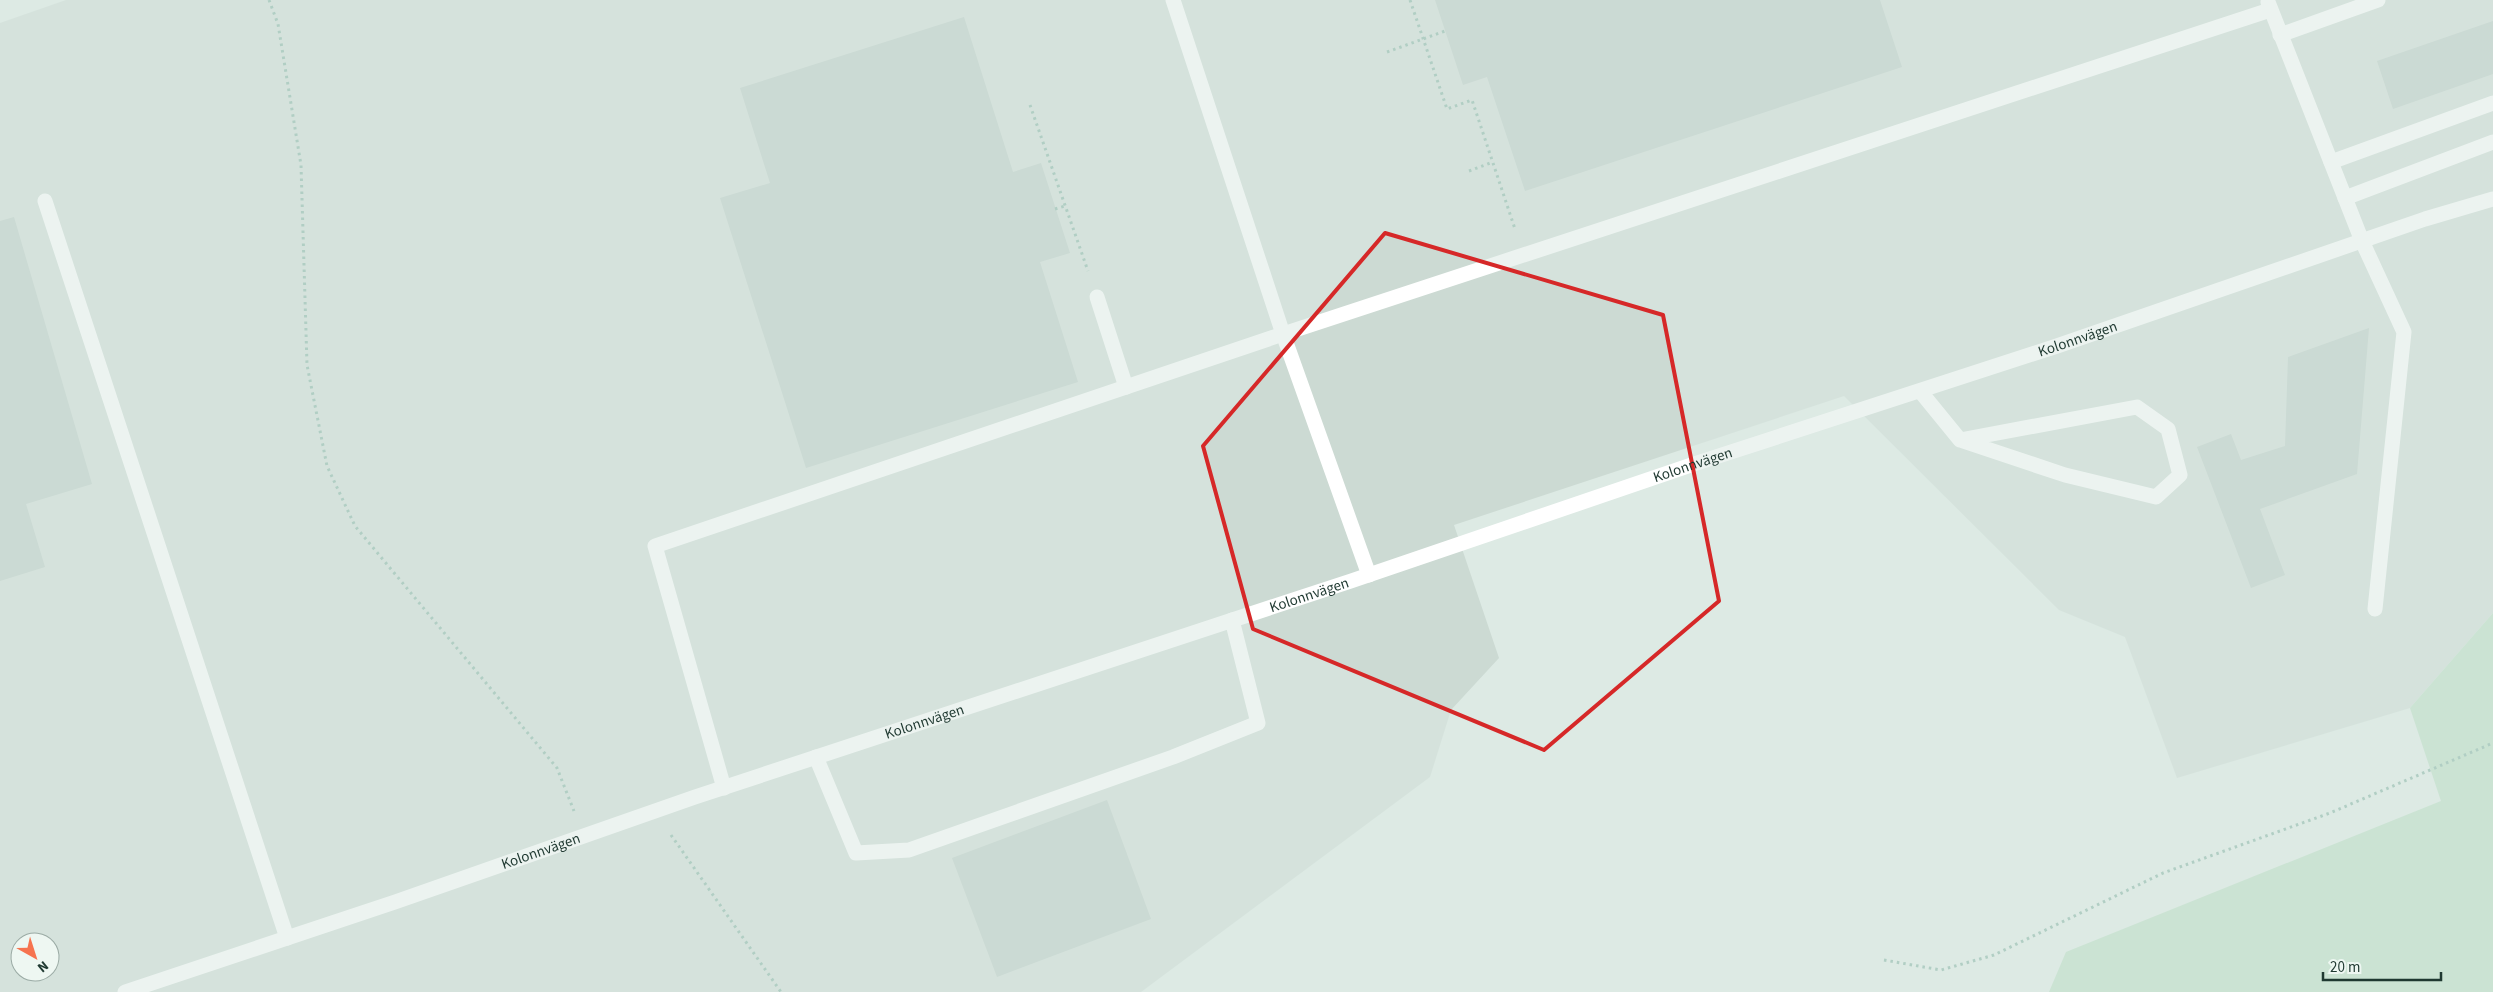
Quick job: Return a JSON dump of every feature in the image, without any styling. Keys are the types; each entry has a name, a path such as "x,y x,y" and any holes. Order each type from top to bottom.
{"street":[{"path":"1173,0 1283,334 1368,575"},
{"path":"2280,35 2378,0"},
{"path":"724,788 655,546 2269,5 2344,198 2404,332 2375,609"},
{"path":"2331,162 2493,104"},
{"path":"2344,198 2493,142"},
{"name":"Kolonnvägen","path":"124,992 287,938 654,811 1368,575 1696,463 2066,343 2362,240 2493,199"},
{"path":"45,201 287,938"},
{"path":"1097,297 1126,387"},
{"path":"1920,391 1960,440 2065,475 2156,497 2180,474 2168,429 2137,407 1960,440"},
{"path":"816,758 856,853 909,850 1173,757 1258,723 1232,620"}],"path":[{"path":"269,0 278,24 301,164 307,365 327,466 355,526 557,768 584,836"},
{"path":"1410,0 1447,109 1472,100 1524,255"},
{"path":"1387,52 1445,31"},
{"path":"1030,104 1097,297"},
{"path":"1469,171 1493,162"},
{"path":"1055,209 1065,206"},
{"path":"1884,960 1941,970 1994,955 2163,873 2330,812 2493,743"},
{"path":"654,811 781,992"}],"highlighted area":[{"path":"1385,233 1663,315 1719,601 1544,750 1253,629 1203,446"}],"shaded area":[{"path":"66,0 2493,0 2493,613 2410,708 2177,778 2125,637 2059,610 1844,396 1454,525 1499,658 1451,710 1430,777 1141,992 0,992 0,23"}],"green space":[{"path":"2493,613 2493,992 2049,992 2066,952 2441,801 2410,708"}],"building":[{"path":"1435,0 1880,0 1902,67 1525,191 1487,77 1463,85"},
{"path":"964,17 1013,172 1041,163 1070,253 1040,262 1078,382 806,468 720,198 770,183 740,88"},
{"path":"2493,21 2493,74 2393,109 2377,61"},
{"path":"14,217 92,484 26,504 45,567 0,581 0,221"},
{"path":"2369,328 2357,474 2260,509 2285,575 2251,588 2197,447 2231,434 2241,460 2285,446 2288,357"},
{"path":"1107,800 1151,919 997,977 952,858"}]}
